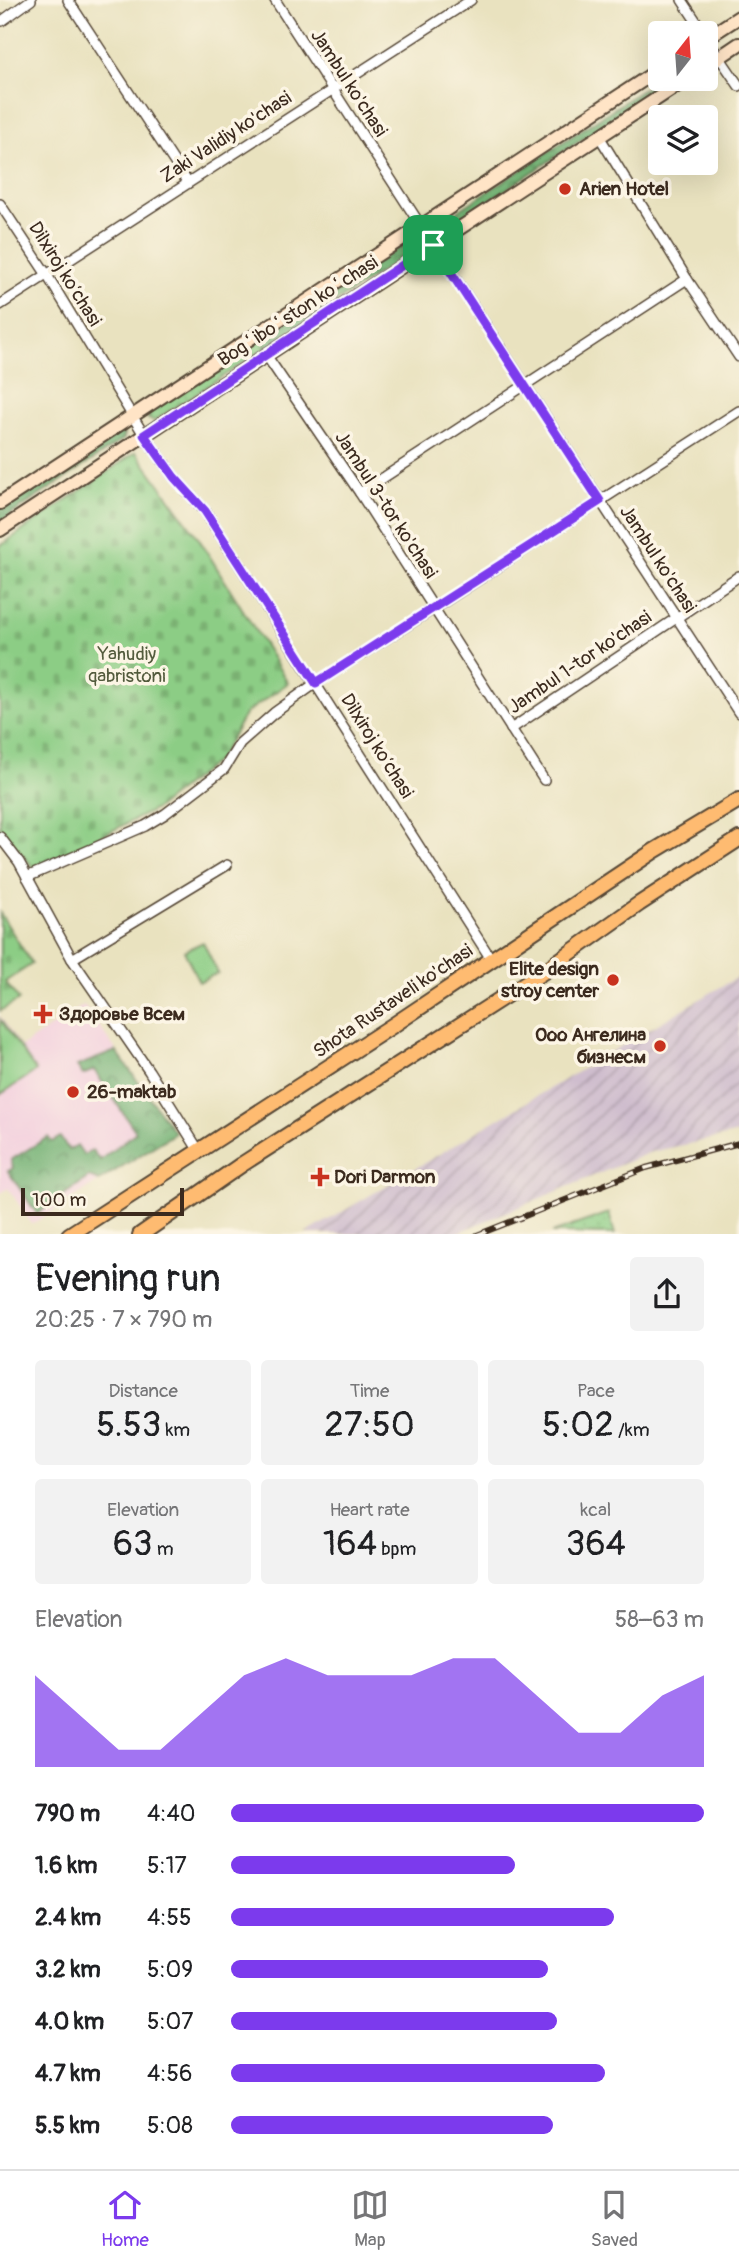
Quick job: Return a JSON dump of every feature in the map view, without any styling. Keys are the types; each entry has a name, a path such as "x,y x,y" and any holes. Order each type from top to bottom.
{"main road":[{"name":"Shota Rustaveli ko'chasi","path":"69,1234 395,1024 654,851 739,800"},
{"path":"140,1234 241,1165 546,970 639,904 739,839"}],"street":[{"path":"2,20 31,0"},
{"path":"68,0 188,183"},
{"name":"Jambul ko'chasi","path":"275,0 739,713"},
{"path":"682,0 695,21"},
{"name":"Zaki Validiy ko'chasi","path":"0,305 467,1"},
{"path":"718,29 739,17"},
{"path":"720,57 739,44"},
{"path":"718,54 739,86"},
{"name":"Bogʻiboʻston koʻchasi","path":"0,502 648,77"},
{"name":"Bogʻiboʻston koʻchasi","path":"0,530 668,91"},
{"path":"599,136 687,279 739,357"},
{"name":"Dilxiroj ko‘chasi","path":"0,204 47,275 144,435 174,477 205,511 491,959"},
{"path":"360,494 687,279"},
{"name":"Jambul 3-tor ko'chasi","path":"266,355 360,494 544,780"},
{"path":"27,877 145,826 183,802 224,769 240,743 274,713 316,683 739,411"},
{"name":"Jambul 1-tor ko'chasi","path":"511,729 739,576"},
{"path":"0,838 27,877 72,959 149,1071 199,1151"},
{"path":"72,959 227,865"}],"shaded area":[{"path":"739,976 739,1133 651,1152 454,1234 305,1234"},
{"name":"26-maktab","path":"84,1005 175,1133 32,1224 8,1188 0,1194 0,1016 21,1047"}],"green space":[{"path":"648,86 648,91 656,91 443,231 438,229 438,224"},
{"path":"413,239 419,240 419,247 265,349 266,335"},
{"path":"266,335 265,349 154,421 148,419 148,412"},
{"path":"117,431 124,434 124,439 0,522 0,508"},
{"name":"Yahudiy qabristoni","path":"136,452 199,539 288,683 246,713 219,759 156,809 35,869 0,830 0,546"},
{"path":"0,913 32,964 5,982 19,1000 0,1011"},
{"path":"203,942 218,973 199,982 184,951"},
{"path":"0,1019 36,1071 0,1095"},
{"path":"116,1051 175,1133 99,1181 89,1177 37,1214 8,1171 13,1168 11,1160 48,1137 52,1142 60,1137 69,1150 77,1145 84,1155 92,1150 100,1160 136,1132 94,1070 83,1075 77,1066"},
{"path":"609,1213 615,1234 552,1233"}],"railway":[{"path":"480,1234 646,1168 739,1143"}],"place":[{"name":"Arien Hotel","path":"565,189"},
{"name":"Elite design stroy center","path":"613,980"},
{"name":"Здоровье Всем","path":"43,1014"},
{"name":"Ооо Ангелина бизнесм","path":"660,1046"},
{"name":"26-maktab","path":"73,1092"},
{"name":"Dori Darmon","path":"320,1177"}],"route":[{"path":"433,245 600,501 316,683 205,511 174,477 144,435 433,245"}]}
